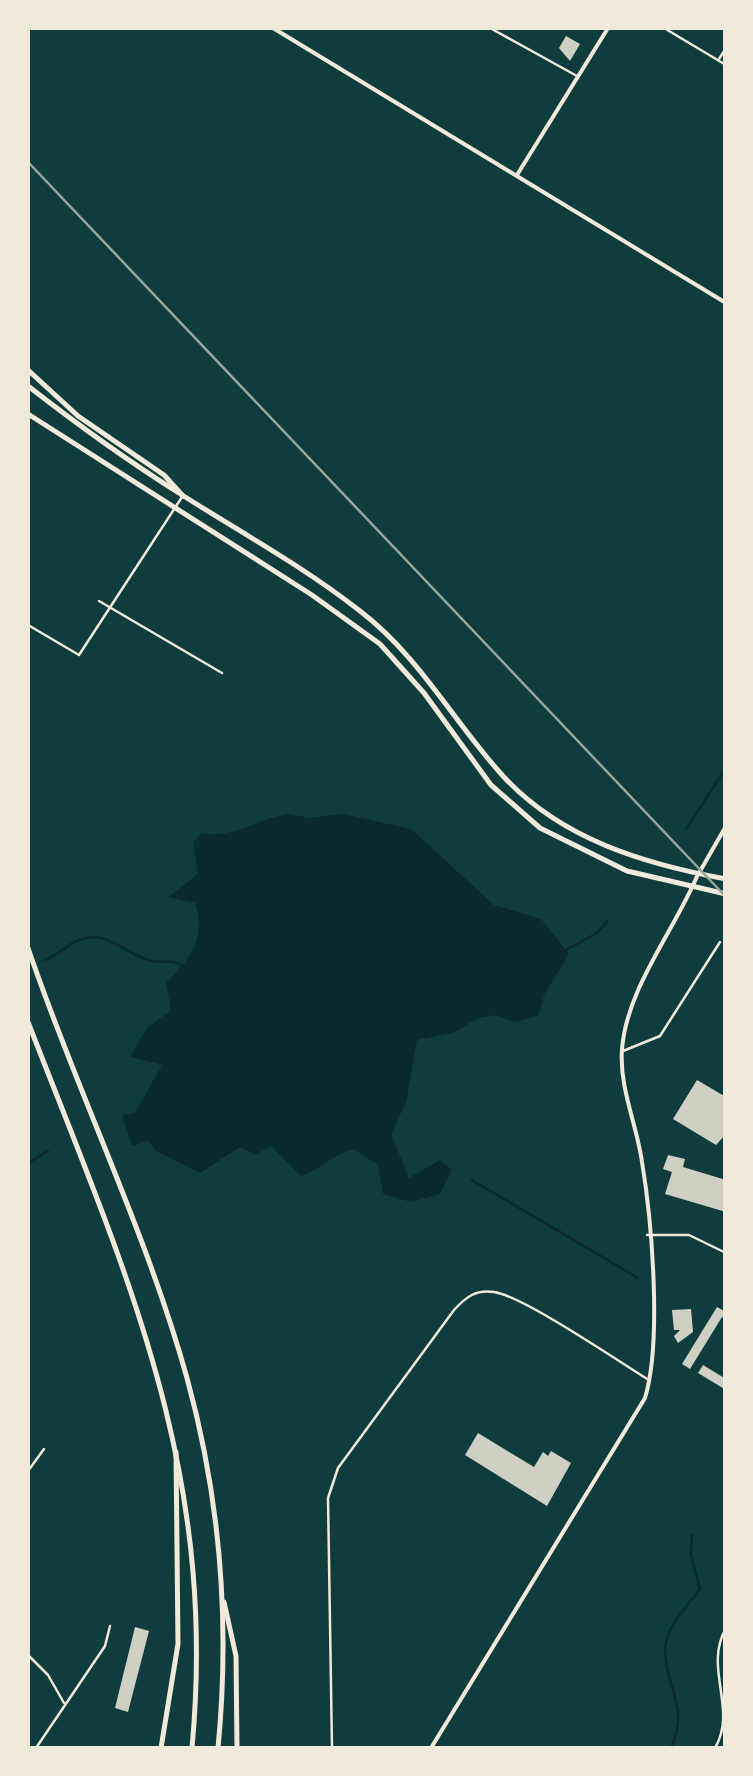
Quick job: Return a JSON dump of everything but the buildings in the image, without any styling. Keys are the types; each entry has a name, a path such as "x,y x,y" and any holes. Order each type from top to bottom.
{"highway":[{"path":"28,370 78,416 169,480 183,496"},
{"path":"28,386 183,496 321,581 388,633 413,658 503,776 548,816 601,845 652,862 726,879"},
{"path":"28,414 380,644 415,682 491,786 540,828 596,858 648,877 726,894"},
{"path":"28,948 177,1345 204,1454 221,1589 236,1656 237,1748"},
{"path":"28,1022 139,1310 175,1439 196,1600 192,1748"},
{"path":"161,1748 178,1644 175,1439"},
{"path":"218,1748 221,1589"}],"main road":[{"path":"273,28 726,303"},
{"path":"517,175 608,28"},
{"path":"431,1748 645,1398 655,1342 648,1235 642,1162 623,1078 622,1052 639,992 704,858 726,826"}],"street":[{"path":"490,28 579,77"},
{"path":"664,28 726,65"},
{"path":"718,60 726,48"},
{"path":"28,625 79,655 183,496"},
{"path":"99,601 222,674"},
{"path":"622,1052 660,1036 720,942"},
{"path":"648,1235 689,1236 726,1254"},
{"path":"332,1748 328,1498 338,1468 454,1310 467,1296 480,1292 507,1295 650,1380"},
{"path":"28,1471 44,1449"},
{"path":"36,1748 108,1642 110,1626"},
{"path":"715,1748 724,1721 724,1702 715,1658 726,1628"},
{"path":"28,1655 48,1675 64,1704"}],"water":[{"path":"288,814 310,818 343,814 411,829 494,905 541,919 569,954 544,995 538,1016 514,1022 496,1015 478,1018 453,1033 417,1040 406,1102 391,1134 409,1178 440,1160 452,1170 440,1194 411,1202 383,1194 378,1165 354,1149 301,1176 271,1146 255,1155 240,1147 200,1173 156,1151 149,1141 132,1146 122,1115 135,1113 162,1065 130,1057 147,1028 171,1010 166,983 189,956 197,937 195,903 168,897 198,874 193,842 202,833 235,831"}],"waterway":[{"path":"686,829 726,768"},
{"path":"566,950 597,933 608,920"},
{"path":"45,960 89,937 108,940 153,961 183,966"},
{"path":"28,1163 48,1151"},
{"path":"472,1180 638,1278"},
{"path":"671,1748 678,1720 665,1649 673,1625 700,1589 691,1555 692,1535"}],"railway":[{"path":"28,162 726,897"}]}
